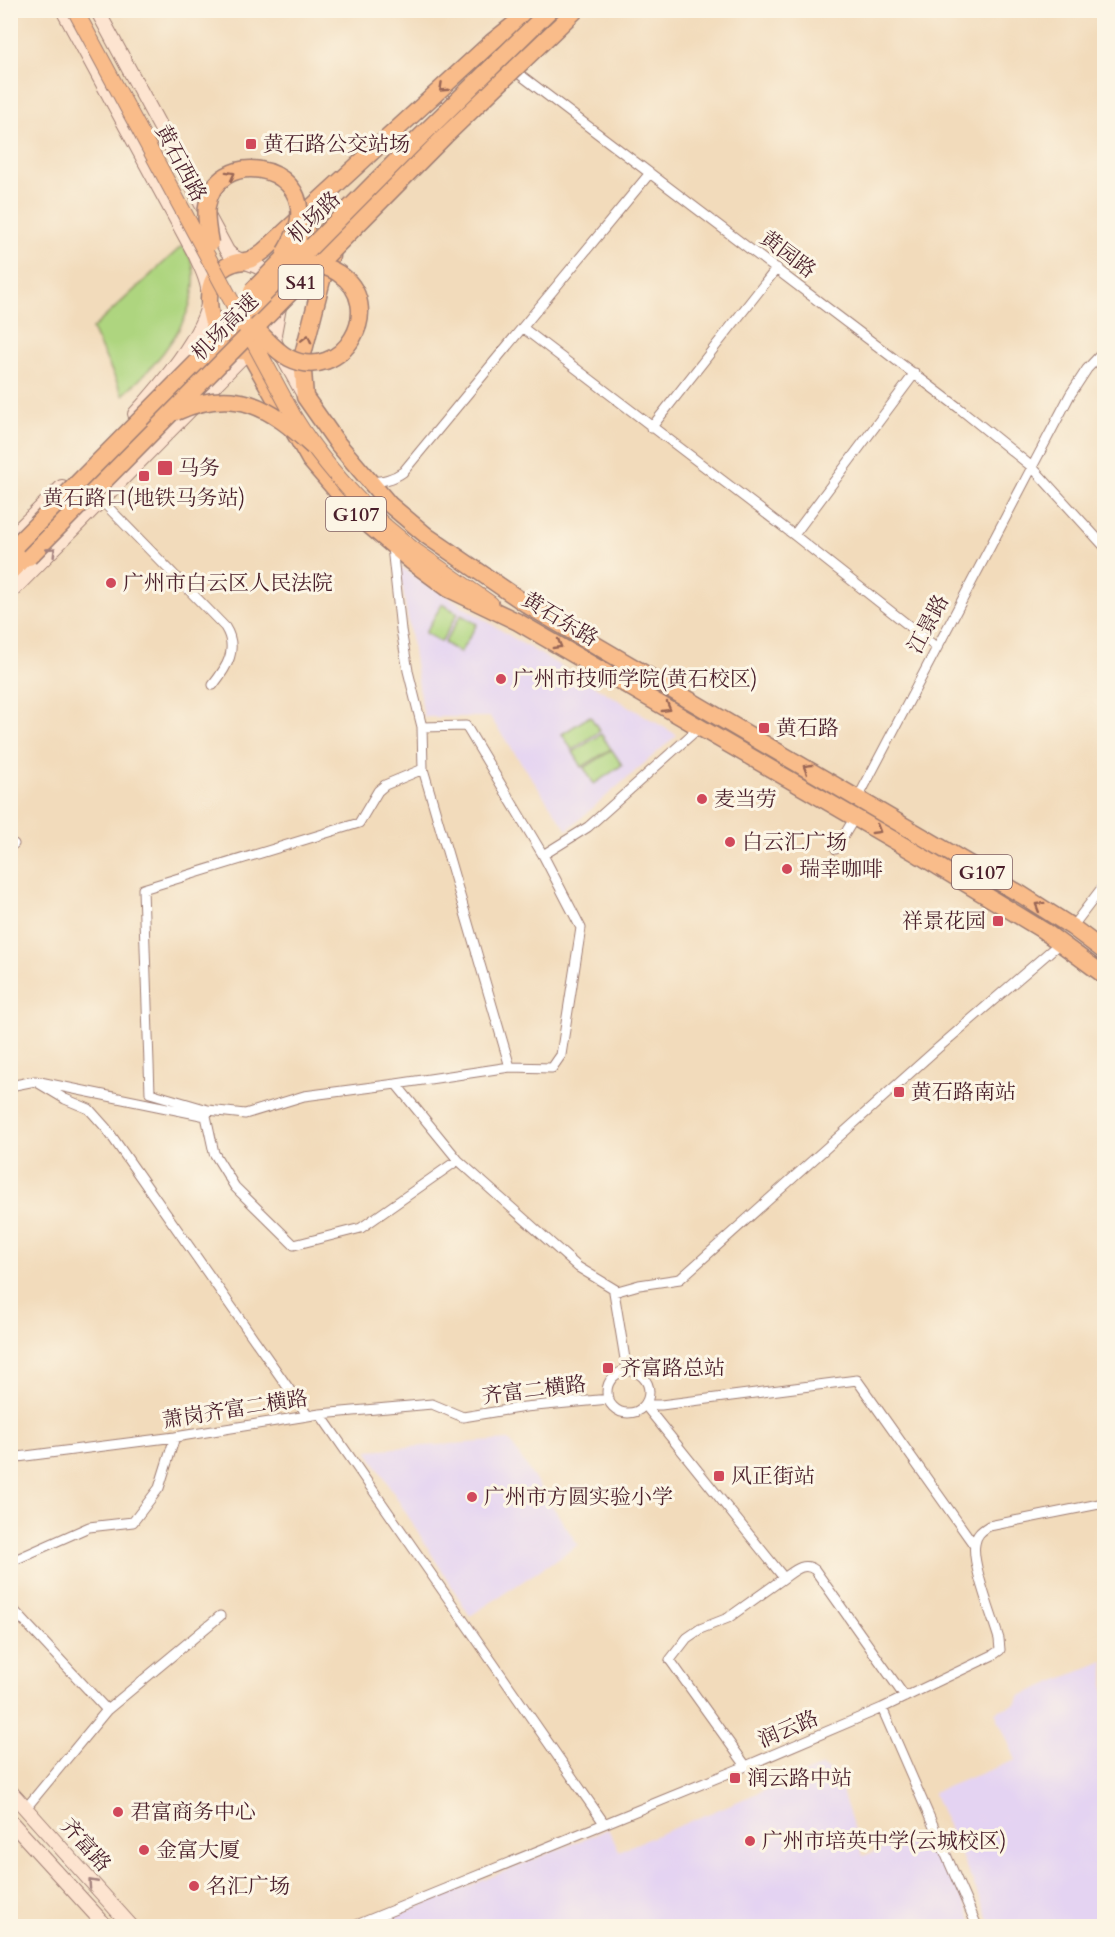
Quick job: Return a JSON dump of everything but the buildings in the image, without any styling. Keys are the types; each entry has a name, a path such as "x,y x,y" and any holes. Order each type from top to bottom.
{"highway":[{"name":"机场路","path":"246,261 265,250 304,215 517,16 538,10"},
{"name":"机场路","path":"429,130 538,10"},
{"name":"机场高速","path":"10,553 402,155 550,10"},
{"name":"机场路","path":"10,574 36,537 282,269 429,130 528,46 576,14"},
{"name":"机场路","path":"334,248 518,73 576,14"},
{"name":"机场高速","path":"10,574 453,129 576,14"},
{"path":"210,243 207,213 214,188 227,176 240,170 255,168 276,175 288,186 296,198 299,211 296,230 285,253 282,269 321,265 343,277 356,295 359,304 359,325 356,334 340,353 329,360 317,363 303,363 290,359 252,339 237,351 219,335 212,321 209,299 213,283 219,273 232,263 246,261"},
{"path":"283,415 285,406 291,398 296,395 305,397 302,358 322,280 334,248 318,245 308,237 304,226 304,215"},
{"name":"机场路","path":"10,553 36,537 162,418 263,299 282,269"},
{"name":"G107","path":"252,339 261,375 299,444 320,473 358,516 392,547 449,588 518,622"},
{"path":"261,375 268,362 285,363"},
{"name":"G107","path":"305,397 338,444 389,504 427,536 529,606"},
{"path":"162,418 203,402 243,402 278,417 313,447"},
{"name":"黄石东路","path":"529,606 858,798 1072,927 1104,951"},
{"name":"黄石东路","path":"518,622 855,817 1061,942 1104,975"}],"main road":[{"path":"10,538 133,417 178,361 201,322 209,299 205,276 182,230 63,10"},
{"name":"黄石西路","path":"75,10 252,339"},
{"name":"黄石西路","path":"85,10 210,243 252,339"},
{"path":"97,10 230,255 263,269 270,275 276,286 280,301 275,343 305,397"},
{"path":"182,230 195,227 208,218"},
{"path":"280,301 334,248"},
{"path":"10,593 161,441 252,339 267,340 276,323"},
{"name":"黄石东路","path":"252,339 286,403 313,447 352,494 388,522 461,572 529,606"},
{"name":"黄石东路","path":"252,339 292,393 320,439 354,482 414,550 518,622"},
{"path":"133,417 146,419 155,428 161,441"},
{"name":"齐富路","path":"10,1791 131,1926"},
{"name":"齐富路","path":"10,1821 106,1926"}],"street":[{"name":"黄园路","path":"518,73 777,268 1032,467 1104,546"},
{"path":"368,482 386,480 403,472 650,173"},
{"path":"651,428 777,268"},
{"path":"523,328 651,428 794,534 936,647"},
{"name":"江景路","path":"858,798 1070,395 1087,369 1104,351"},
{"path":"794,534 915,374"},
{"path":"102,501 230,634 232,644 230,658 227,667 213,685"},
{"path":"392,547 402,640 422,727 423,769 510,1067"},
{"path":"10,1086 35,1081 207,1113 245,1114 304,1096 510,1067 552,1068 561,1055 580,928 543,855 466,726 422,727"},
{"path":"543,855 588,827 700,727"},
{"path":"207,1113 150,1094 143,889 359,823 378,791 385,785 423,769"},
{"path":"836,849 855,817"},
{"path":"1072,927 1104,885"},
{"path":"396,1084 458,1160 578,1267 616,1290 680,1279 938,1048 1061,942"},
{"path":"35,1081 65,1099 89,1109 106,1128 308,1416"},
{"path":"207,1113 214,1153 235,1187 294,1245 361,1228 458,1160"},
{"path":"616,1290 614,1292 627,1371"},
{"path":"627,1371 636,1373 645,1380 649,1391 645,1405 628,1413 616,1409 609,1399 608,1389 611,1380 619,1373 627,1371"},
{"path":"645,1405 661,1406 857,1380 974,1545"},
{"name":"齐富二横路","path":"463,1417 525,1407 609,1399"},
{"name":"萧岗齐富二横路","path":"10,1458 175,1437 320,1414 432,1404 463,1417"},
{"path":"645,1405 784,1578"},
{"path":"320,1414 604,1824"},
{"path":"10,1562 89,1527 133,1522 159,1488 175,1437"},
{"path":"974,1545 979,1532 989,1526 1104,1503"},
{"name":"润云路","path":"354,1926 882,1708 1000,1650 999,1639 976,1562 974,1545"},
{"path":"746,1766 670,1660 687,1638 700,1629 728,1618 804,1565 815,1570 905,1697"},
{"path":"10,1606 107,1710"},
{"path":"26,1808 107,1710 220,1616"},
{"path":"882,1708 977,1926"}],"shaded area":[{"name":"广州市技师学院(黄石校区)","path":"399,566 520,642 677,735 567,830 490,717 424,717"},
{"name":"广州市方圆实验小学","path":"509,1440 578,1545 470,1616 367,1450"},
{"path":"1104,1661 1104,1926 992,1926 933,1792 1016,1760 995,1712 1015,1704 1020,1696"},
{"name":"广州市培英中学(云城校区)","path":"822,1766 837,1776 863,1856 932,1831 975,1926 371,1926 608,1829 619,1851"}],"green space":[{"path":"183,245 192,263 194,284 184,320 162,354 123,395 92,329"},
{"path":"442,604 458,613 441,642 425,633"},
{"path":"461,615 477,624 460,653 444,643"},
{"path":"590,716 600,731 572,750 562,734"},
{"path":"601,734 611,749 582,767 573,752"},
{"path":"612,750 622,765 594,784 584,768"}],"place":[{"name":"黄石路公交站场","path":"251,144"},
{"name":"马务","path":"165,468"},
{"name":"黄石路口(地铁马务站)","path":"144,476"},
{"name":"广州市白云区人民法院","path":"111,583"},
{"name":"广州市技师学院(黄石校区)","path":"501,679"},
{"name":"黄石路","path":"764,728"},
{"name":"麦当劳","path":"702,799"},
{"name":"白云汇广场","path":"730,842"},
{"name":"瑞幸咖啡","path":"787,869"},
{"name":"祥景花园","path":"998,921"},
{"name":"黄石路南站","path":"899,1092"},
{"name":"齐富路总站","path":"608,1368"},
{"name":"风正街站","path":"719,1476"},
{"name":"广州市方圆实验小学","path":"472,1497"},
{"name":"润云路中站","path":"735,1778"},
{"name":"君富商务中心","path":"118,1812"},
{"name":"广州市培英中学(云城校区)","path":"750,1841"},
{"name":"金富大厦","path":"144,1850"},
{"name":"名汇广场","path":"194,1886"}]}
